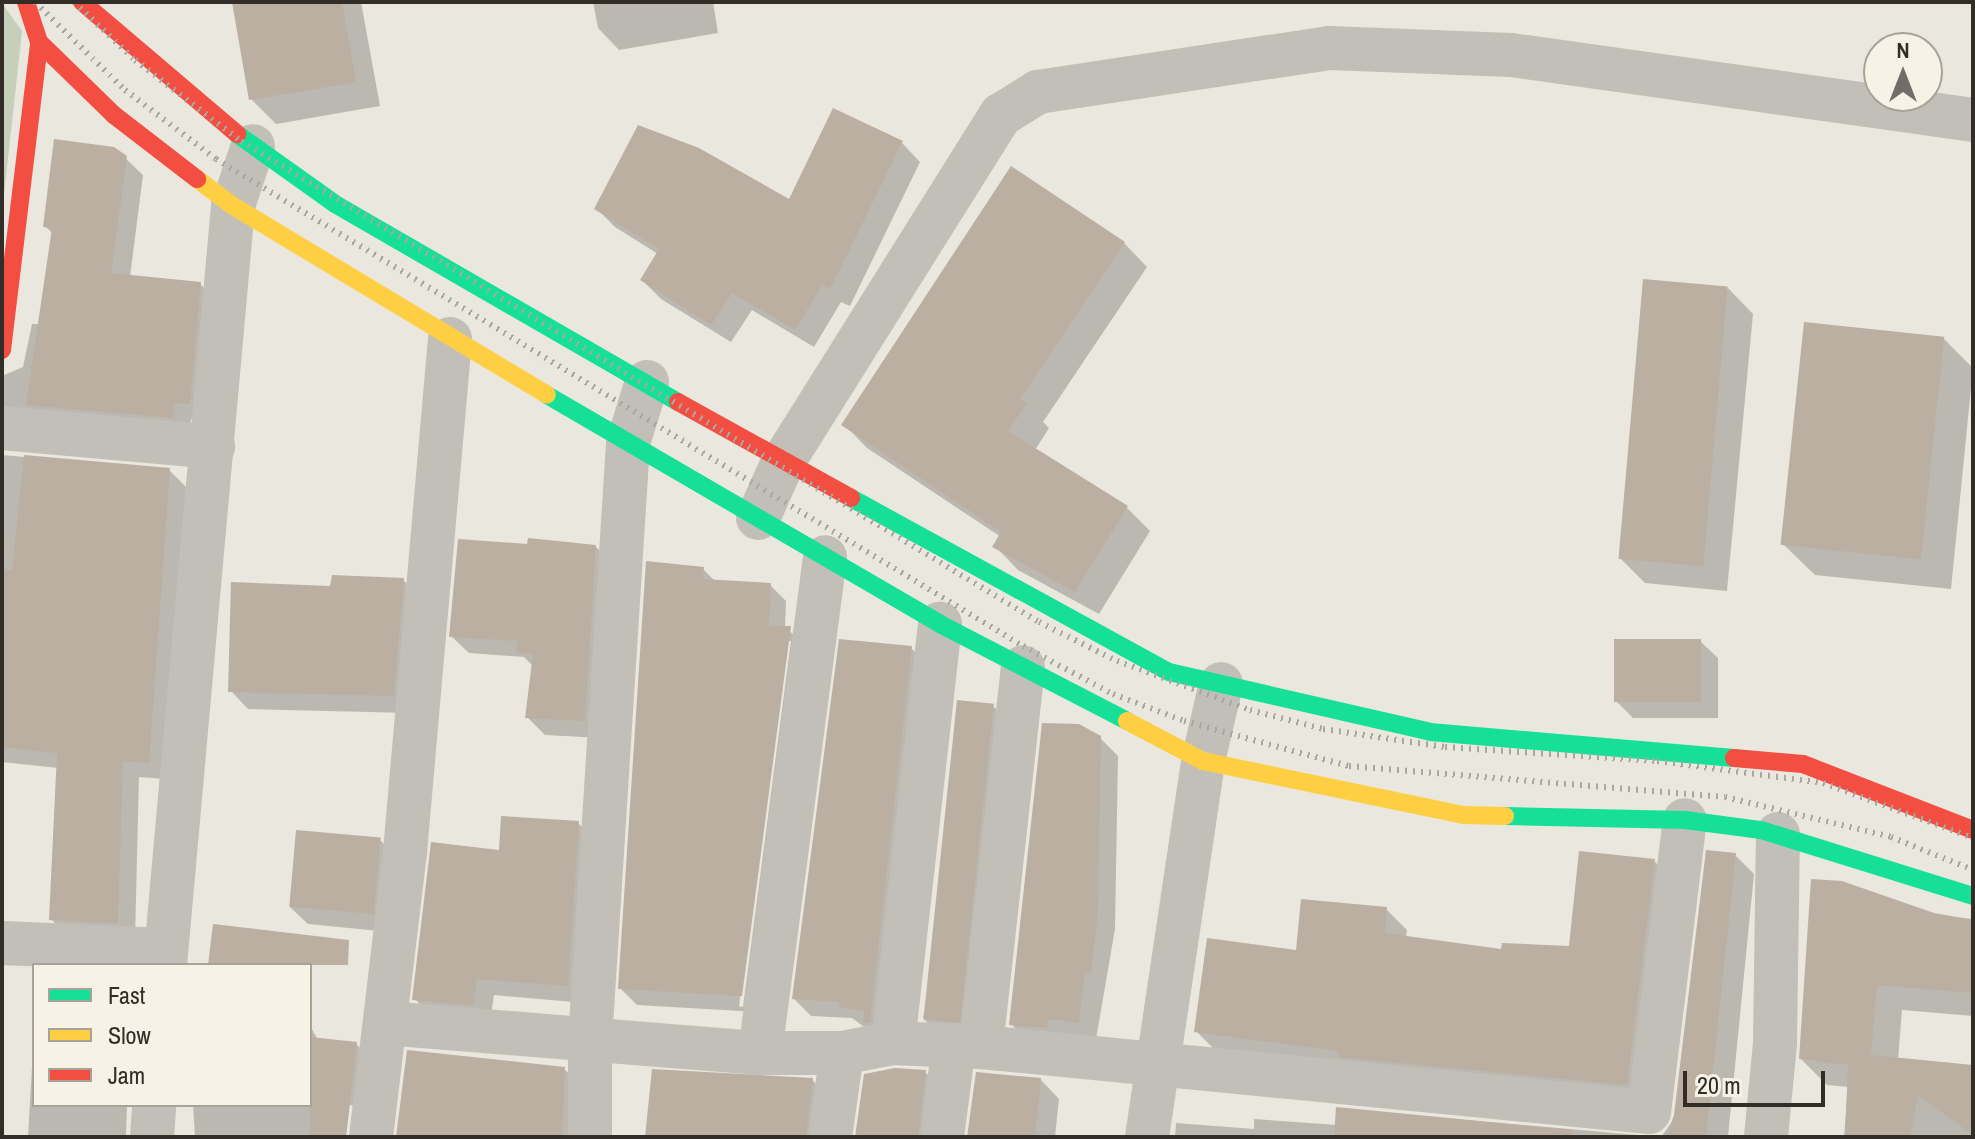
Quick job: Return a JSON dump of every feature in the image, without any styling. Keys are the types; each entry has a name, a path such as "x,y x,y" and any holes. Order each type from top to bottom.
{"street":[{"path":"2,350 8,252 39,42 26,2"},
{"path":"82,2 209,115 335,204 783,462 1169,672 1430,732 1766,768 1803,764 1973,830"},
{"path":"39,42 114,115 233,206 450,339 940,624 1203,761 1463,815 1685,820 1767,826 1969,889"},
{"path":"758,518 783,462 1001,115 1038,92 1330,48 1511,55 1973,120"},
{"path":"2,943 166,958 233,206 253,146"},
{"path":"371,1137 385,1023 450,339"},
{"path":"590,1137 590,1041 628,443 647,382"},
{"path":"2,428 213,447"},
{"path":"760,1053 825,557"},
{"path":"893,1043 940,624"},
{"path":"942,1137 968,1046 1023,667"},
{"path":"1147,1137 1203,761 1221,684"},
{"path":"385,1023 760,1053 842,1053 893,1043 968,1046 1157,1060 1649,1112 1685,820"},
{"path":"1766,1137 1775,1044 1767,826"},
{"path":"830,1137 842,1053"},
{"path":"152,1137 154,1107"}],"green space":[{"path":"2,3 22,31 2,213"}],"building":[{"path":"232,2 342,2 356,82 249,100"},
{"path":"833,108 903,141 830,289 822,285 795,330 732,293 711,325 640,280 659,249 594,209 638,125 699,148 789,199"},
{"path":"54,139 114,147 127,156 111,273 201,282 190,404 174,403 173,418 26,405 52,228 43,227"},
{"path":"1011,166 1125,242 1020,399 1027,403 1008,431 1128,506 1075,592 992,547 1001,532 841,425"},
{"path":"1643,279 1728,286 1703,566 1619,559"},
{"path":"1804,322 1944,337 1921,560 1781,545"},
{"path":"24,455 170,468 149,763 123,761 118,923 49,920 57,753 2,747 2,569 12,570"},
{"path":"528,538 596,545 585,721 525,718 533,654 516,652 517,641 449,637 458,539 527,544"},
{"path":"646,561 704,567 703,579 771,583 769,626 791,626 742,996 618,989"},
{"path":"332,575 404,578 394,696 228,692 231,582 330,586"},
{"path":"839,639 912,646 870,1022 863,1023 864,1011 838,1007 839,1002 792,999"},
{"path":"1614,639 1701,639 1701,702 1614,702"},
{"path":"957,700 994,704 960,1023 923,1019"},
{"path":"1042,723 1079,724 1101,736 1098,910 1091,973 1085,973 1079,1023 1048,1019 1047,1028 1009,1025"},
{"path":"501,816 579,821 568,986 477,979 473,1005 412,1000 431,842 499,850"},
{"path":"296,830 381,837 374,914 289,907"},
{"path":"1706,850 1736,853 1706,1137 1667,1135 1674,1115"},
{"path":"1579,851 1655,859 1627,1085 1338,1057 1338,1051 1194,1032 1207,938 1296,950 1301,899 1387,907 1385,933 1501,949 1502,943 1569,946"},
{"path":"1811,879 1842,881 1934,913 1973,920 1973,993 1877,985 1871,1055 1973,1065 1973,1135 1918,1095 1910,1137 1845,1137 1848,1065 1799,1059"},
{"path":"213,924 349,940 348,965 208,963"},
{"path":"312,1037 357,1042 346,1137 310,1137"},
{"path":"407,1050 565,1067 562,1137 396,1137"},
{"path":"895,1068 926,1070 918,1137 855,1137 864,1074"},
{"path":"652,1069 813,1078 806,1137 645,1137"},
{"path":"976,1072 1041,1078 1035,1137 967,1137"},
{"path":"1336,1107 1572,1130 1572,1137 1334,1137"}],"railway":[{"path":"35,2 125,90 216,159 1023,646 1113,694 1184,721 1349,766 1725,797 1891,837 1973,870"},
{"path":"74,2 135,60 241,141 1039,622 1117,661 1250,710 1323,729 1445,747 1657,761 1823,783 1973,838"}],"traffic: fast":[{"path":"237,134 335,204 678,402"},
{"path":"547,395 940,624 1127,721"},
{"path":"851,498 1169,672 1430,732 1734,758"},
{"path":"1505,816 1685,820 1761,830 1973,896"}],"traffic: slow":[{"path":"197,179 233,206 547,395"},
{"path":"1127,721 1203,761 1463,815 1505,816"}],"traffic: jam":[{"path":"2,350 39,42 26,2"},
{"path":"82,2 237,134"},
{"path":"39,42 114,115 197,179"},
{"path":"678,402 851,498"},
{"path":"1734,758 1803,764 1973,830"}]}
